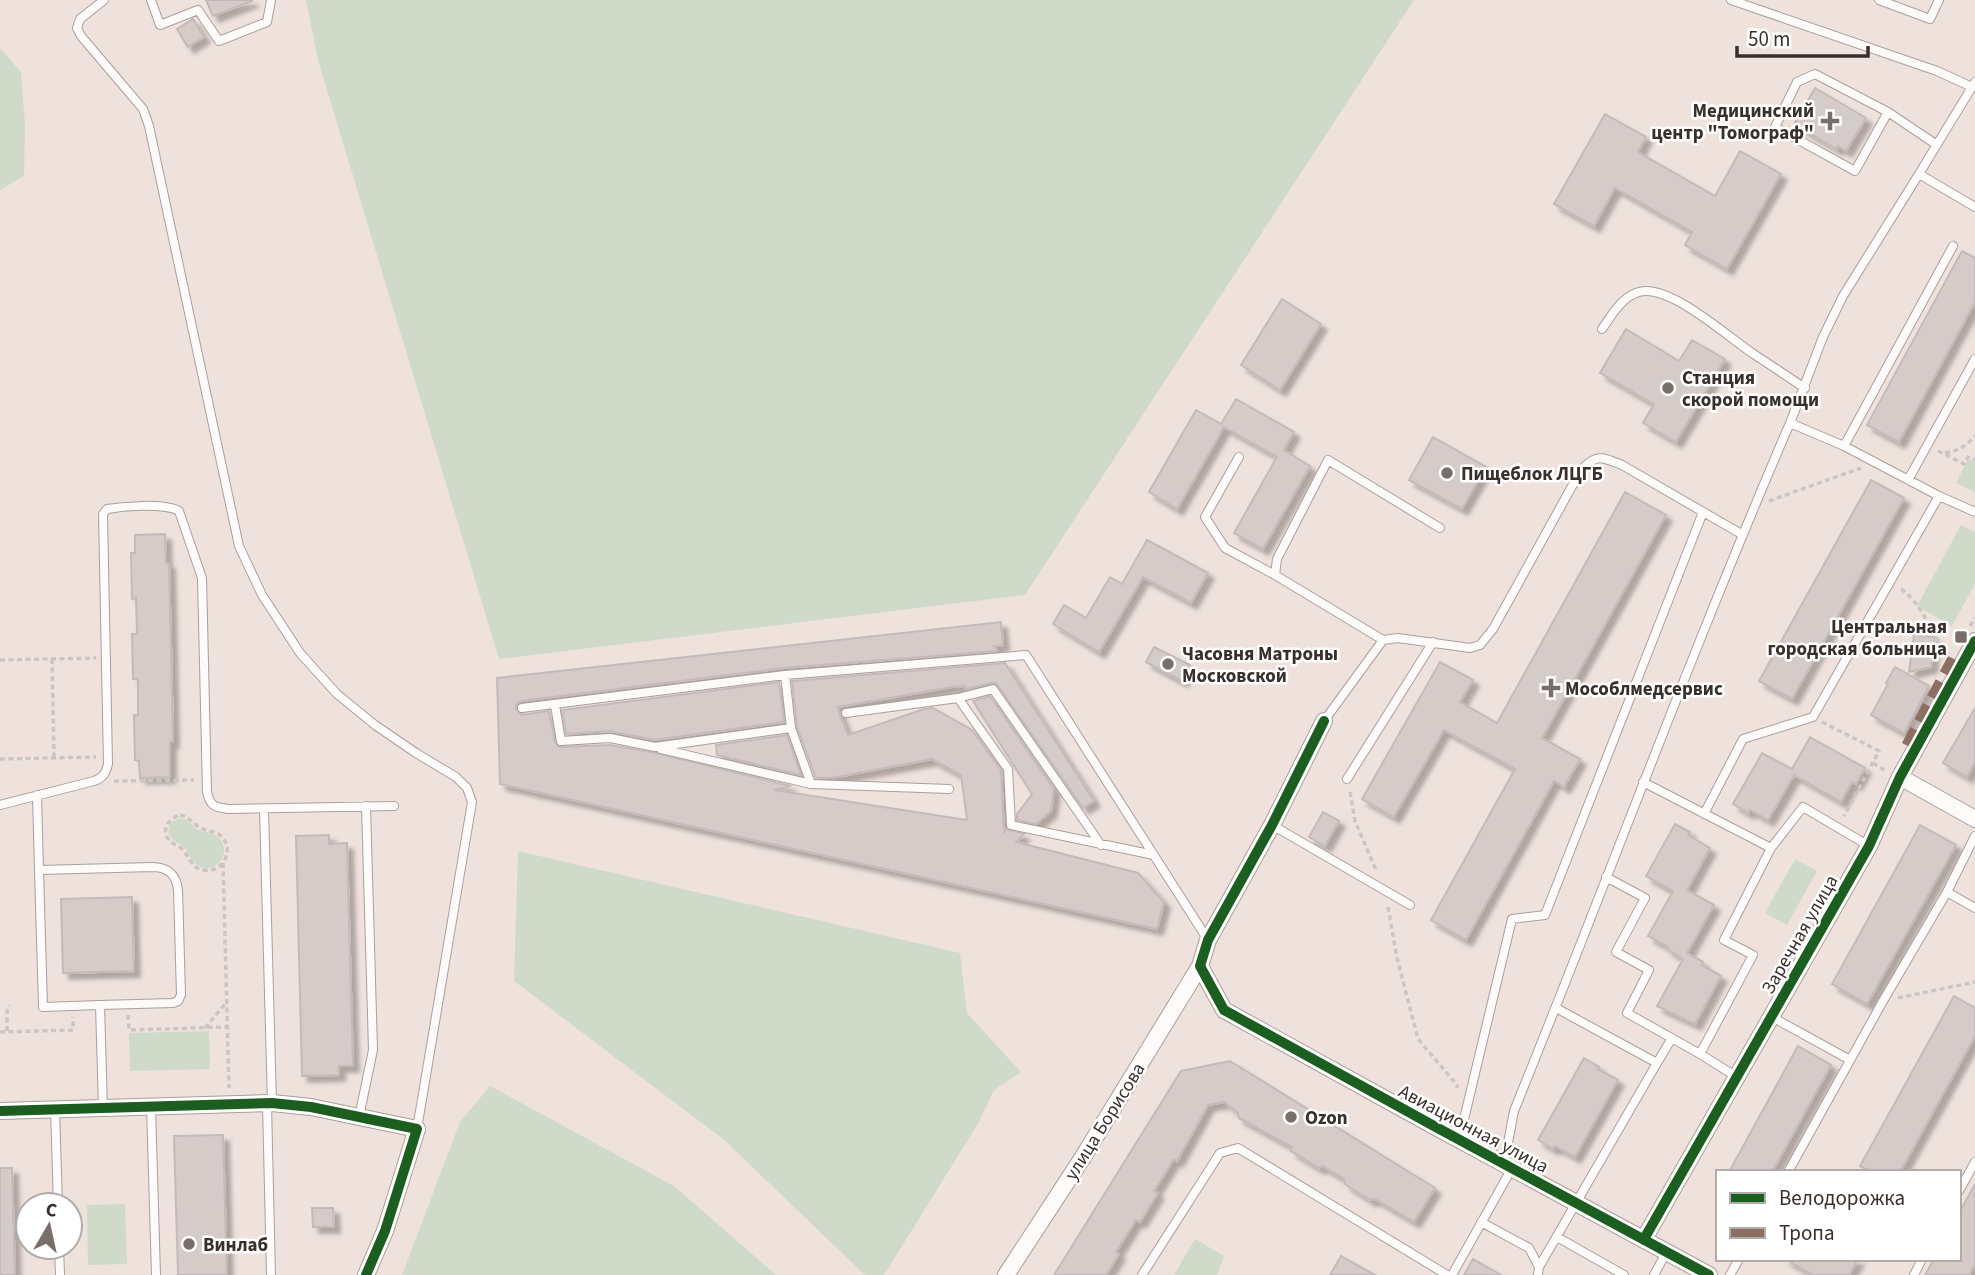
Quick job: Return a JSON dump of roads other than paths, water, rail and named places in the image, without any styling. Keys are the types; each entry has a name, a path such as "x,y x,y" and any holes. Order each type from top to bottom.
{"street":[{"name":"Заречная улица","path":"1644,1239 1869,846 1900,777 1975,641"},
{"name":"улица Борисова","path":"1006,1275 1083,1157 1200,966 1208,940 1272,825 1324,722"},
{"path":"1900,777 1974,815"},
{"name":"Авиационная улица","path":"1200,966 1224,1010 1709,1275"},
{"path":"0,1111 269,1104 311,1107 417,1129 385,1231 366,1275"}],"lane":[{"path":"104,0 80,19 77,28 143,109 149,126 239,547 262,595 300,653 337,694 375,725 456,777 467,788 471,802 417,1129"},
{"path":"151,0 160,25 198,10 219,41 267,22 271,0"},
{"path":"1142,1275 1220,1153 1238,1148 1449,1275 1482,1222 1508,1166 1514,1111 1754,506 1805,388 1823,337 1843,296 1974,84 1731,0"},
{"path":"1879,0 1930,19 1939,0"},
{"path":"1888,112 1855,171 1776,127 1797,82 1815,74 1888,112 1937,145"},
{"path":"1919,174 1975,207"},
{"path":"1844,446 1953,246"},
{"path":"1602,329 1618,307 1631,295 1645,291 1664,295 1690,308 1755,356 1805,388"},
{"path":"1908,480 1975,359"},
{"path":"1790,424 1844,446 1975,512"},
{"path":"1238,457 1205,517 1225,548 1383,640 1398,638 1470,648 1480,645 1493,629 1581,470 1588,462 1597,458 1602,457 1622,465 1743,535"},
{"path":"1275,575 1278,559 1328,460 1440,528"},
{"path":"1704,814 1743,739 1813,718 1940,496"},
{"path":"0,805 101,779 106,772 103,514 107,509 117,508 173,508 179,511 183,519 202,578 206,779 209,801 216,807 228,809 394,806"},
{"path":"1459,1140 1512,919 1545,915 1703,512"},
{"path":"1324,722 1383,640"},
{"path":"1347,779 1433,642"},
{"path":"522,708 785,675 1026,655 1208,940"},
{"path":"785,675 791,728 811,784"},
{"path":"846,713 958,698 993,689 1101,845"},
{"path":"958,698 1009,769 1011,825 1154,855"},
{"path":"555,705 561,741 610,738 811,784 949,789"},
{"path":"655,747 791,728"},
{"path":"1643,782 1771,848"},
{"path":"37,795 39,870 43,1007 178,1001 181,995 178,890 174,876 168,870 159,867 39,870"},
{"path":"359,1117 373,1050 366,806"},
{"path":"1700,1054 1753,955 1724,940 1771,848 1803,807 1869,846"},
{"path":"264,808 271,1275"},
{"path":"1272,825 1410,905"},
{"path":"1789,1170 1947,892 1975,836"},
{"path":"1606,877 1645,898 1616,953 1649,970 1627,1013 1738,1077"},
{"path":"1947,892 1975,908"},
{"path":"100,1005 103,1108"},
{"path":"1556,1008 1657,1063"},
{"path":"1772,1017 1850,1060"},
{"path":"1538,1271 1672,1038"},
{"path":"151,1107 156,1275"},
{"path":"55,1109 58,1191"},
{"path":"1961,1187 1975,1162"},
{"path":"1482,1222 1529,1248 1538,1271"},
{"path":"1557,1237 1624,1275"},
{"path":"1654,1275 1667,1251"}],"place":[{"name":"Медицинский центр \"Томограф\"","path":"1830,121"},
{"name":"Станция скорой помощи","path":"1668,388"},
{"name":"Пищеблок ЛЦГБ","path":"1447,473"},
{"name":"Центральная городская больница","path":"1961,637"},
{"name":"Часовня Матроны Московской","path":"1168,664"},
{"name":"Мособлмедсервис","path":"1551,688"},
{"name":"Ozon","path":"1291,1117"},
{"name":"Винлаб","path":"189,1244"}]}
